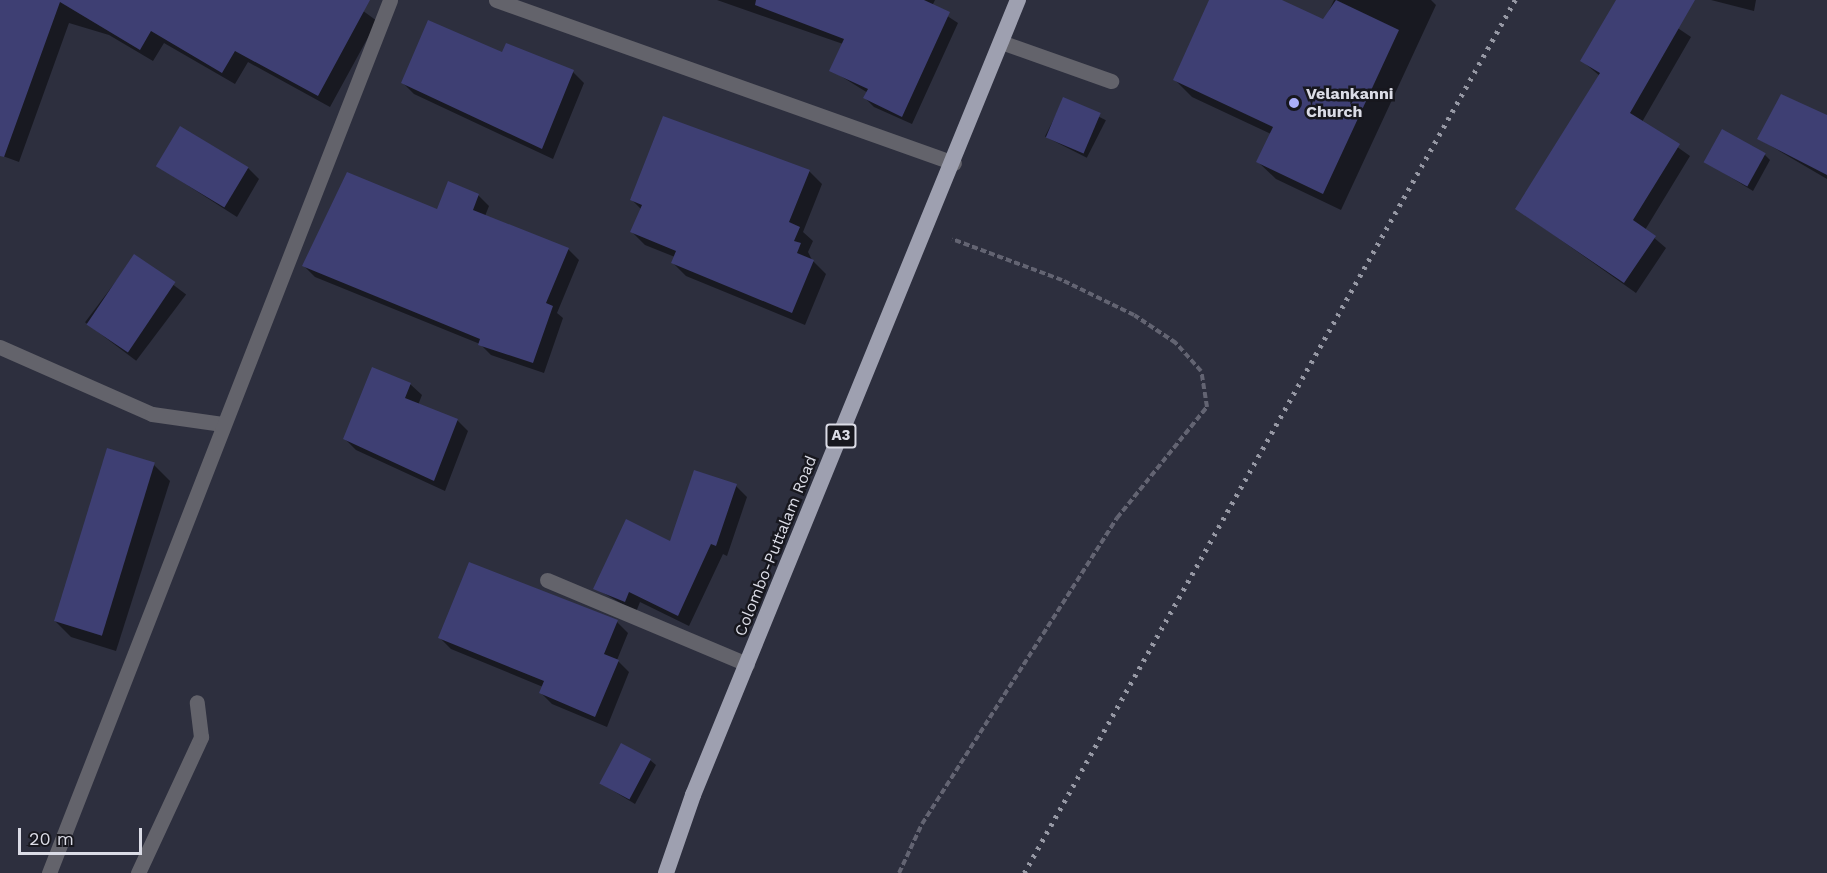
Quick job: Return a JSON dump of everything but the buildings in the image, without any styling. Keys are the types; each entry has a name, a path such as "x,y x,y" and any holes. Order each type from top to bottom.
{"highway":[{"name":"Colombo-Puttalam Road","path":"666,873 747,664 954,163 1018,0"}],"street":[{"path":"49,873 222,424 390,0"},
{"path":"496,0 954,163"},
{"path":"1001,42 1111,81"},
{"path":"0,347 152,414 222,424"},
{"path":"547,580 747,664"},
{"path":"138,873 201,737 197,702"}],"path":[{"path":"899,873 922,824 1117,518 1207,407 1201,371 1176,343 1134,315 1062,280 926,230"}],"railway":[{"path":"1024,873 1515,0"}],"place":[{"name":"Velankanni Church","path":"1294,103"}]}
